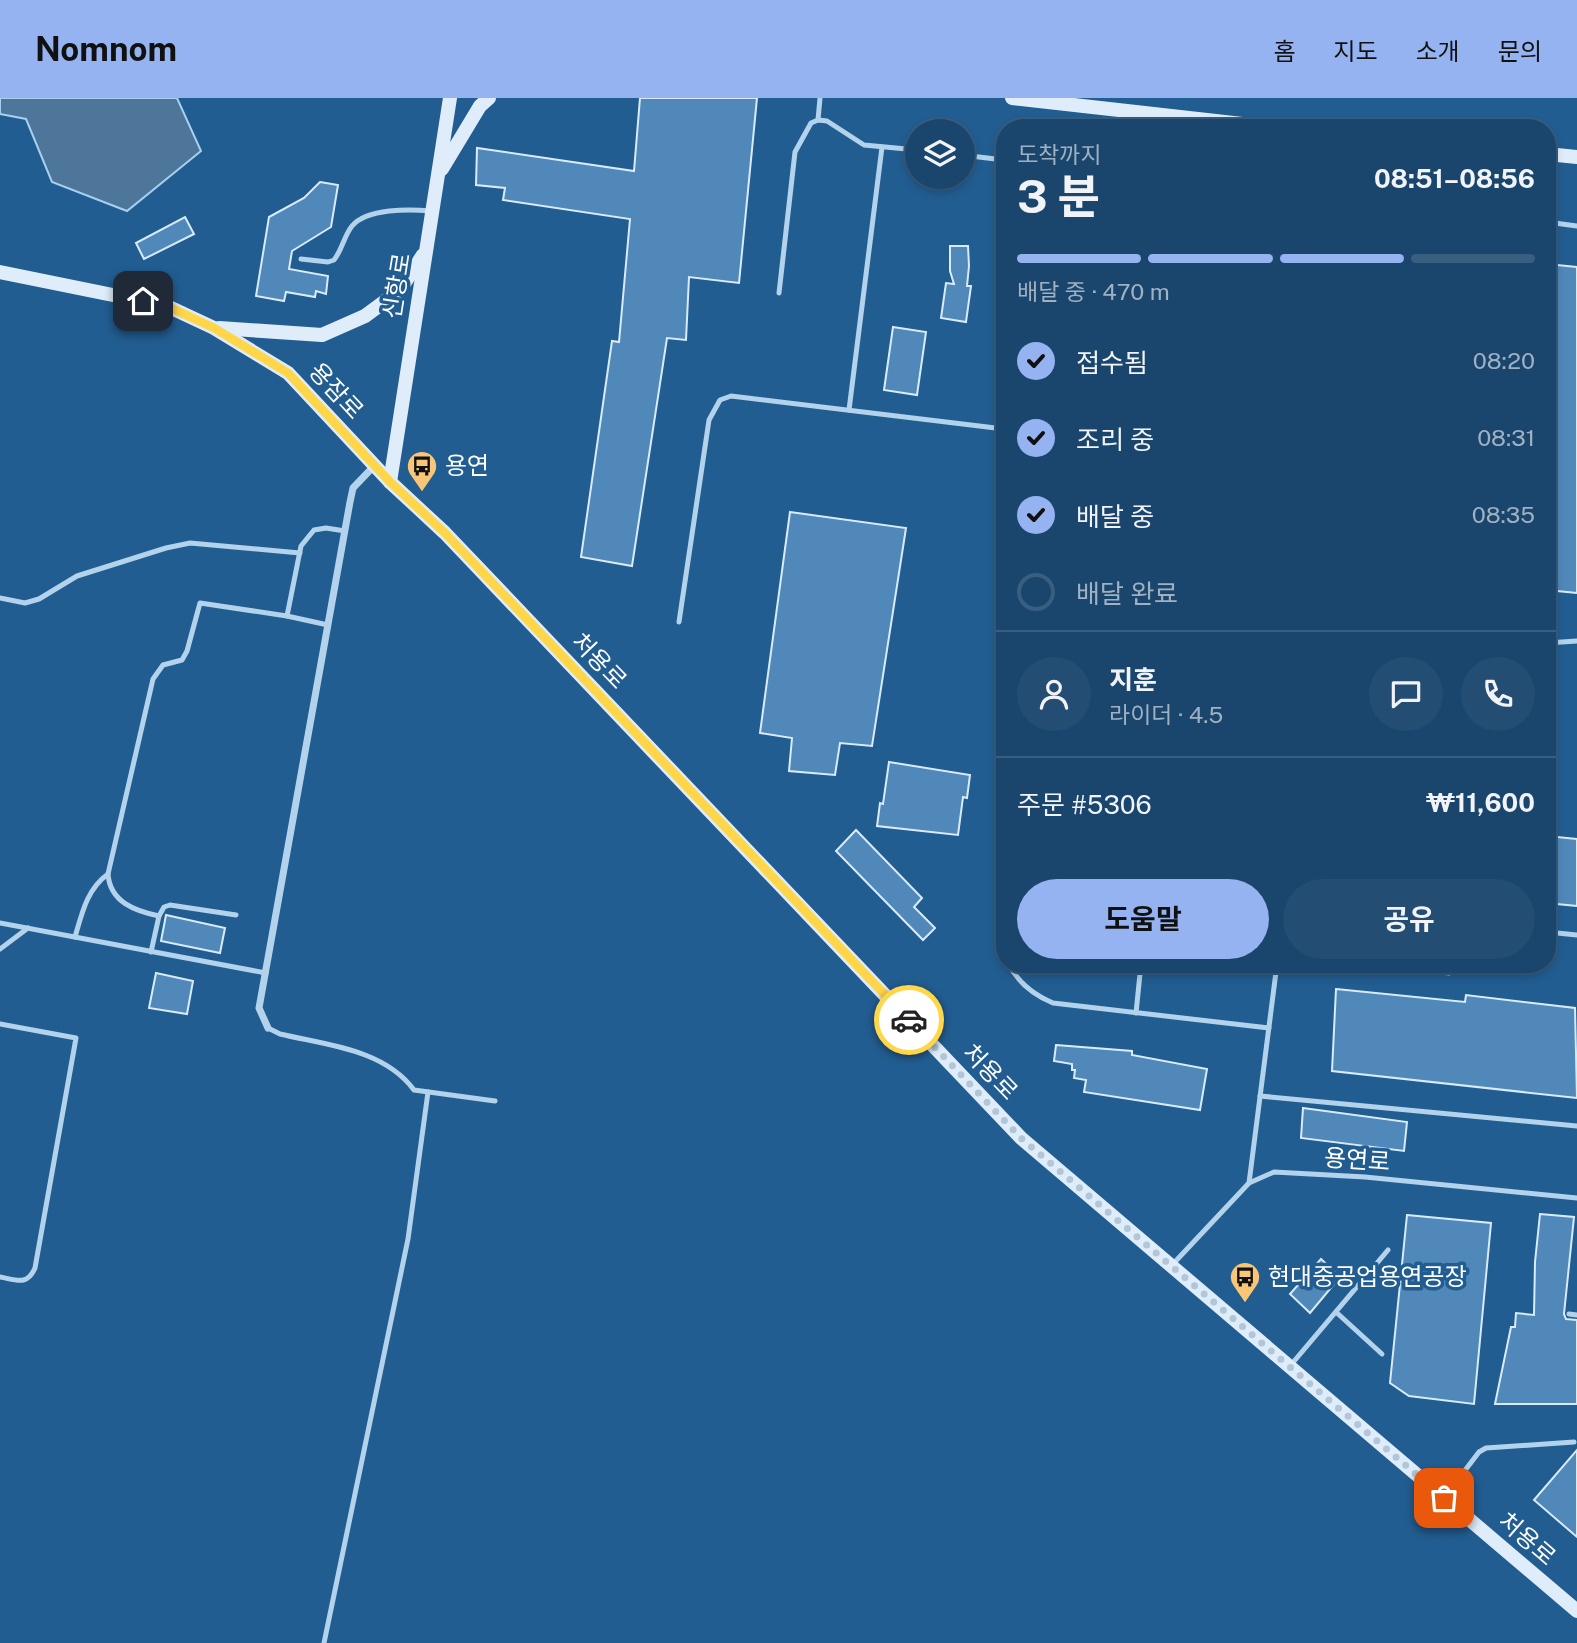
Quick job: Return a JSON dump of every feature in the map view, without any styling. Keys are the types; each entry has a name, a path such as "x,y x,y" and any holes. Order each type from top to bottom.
{"street":[{"name":"신항로","path":"390,482 450,98"},
{"path":"438,176 480,106 489,98"},
{"path":"1012,98 1198,119"},
{"path":"1556,156 1577,157"},
{"path":"214,328 323,335 365,316 399,291 426,251"},
{"name":"용잠로","path":"0,272 167,306 214,328 288,373 390,482"},
{"path":"268,1027 259,1008 353,488 375,465"},
{"name":"처용로","path":"390,482 445,533 1021,1138 1577,1611"}],"lane":[{"path":"818,120 820,98"},
{"path":"779,293 795,152 811,124 818,120 827,121 864,145 905,149"},
{"path":"849,410 882,147"},
{"path":"975,157 996,159"},
{"path":"301,258 328,262 334,260 351,226 369,217 403,208 432,211"},
{"path":"1556,223 1577,226"},
{"path":"679,622 709,420 720,400 731,396 996,428"},
{"path":"287,616 301,546 314,530 326,528 345,531"},
{"path":"0,598 25,603 39,599 77,576 190,543 300,553"},
{"path":"159,916 133,911 109,884 108,874 153,679 163,665 182,660 200,603 328,625"},
{"path":"1556,642 1577,641"},
{"path":"75,937 88,896 99,880 108,874"},
{"path":"151,951 159,916 164,907 170,905 236,915"},
{"path":"0,923 265,973"},
{"path":"0,949 28,928"},
{"path":"1556,933 1577,935"},
{"path":"1014,973 1028,989 1053,1003 1269,1028"},
{"path":"1136,1013 1140,973"},
{"path":"1249,1183 1276,973"},
{"path":"0,1024 76,1038 35,1268 30,1278 23,1282 0,1277"},
{"path":"268,1027 280,1034 360,1053 405,1078 414,1090 495,1101"},
{"path":"324,1643 408,1239 428,1092"},
{"path":"1260,1096 1577,1126"},
{"name":"용연로","path":"1171,1265 1249,1183 1274,1172 1365,1177 1577,1198"},
{"path":"1290,1366 1388,1250"},
{"path":"1336,1312 1382,1354"},
{"path":"1569,1314 1577,1315"},
{"path":"1444,1498 1479,1452 1486,1448 1574,1442"}],"water":[{"path":"0,98 177,98 201,151 127,211 52,182 26,119 0,114"}],"building":[{"path":"640,98 757,98 739,283 689,277 686,340 667,338 632,566 581,557 612,341 619,342 630,219 503,200 505,188 476,185 477,148 634,171"},
{"path":"320,182 338,185 331,227 292,251 289,269 328,276 326,294 316,291 315,297 286,292 284,301 256,296 269,217 304,198"},
{"path":"185,217 194,234 144,259 136,243"},
{"path":"950,246 968,246 967,286 971,286 966,322 941,318 946,283 954,284 950,271"},
{"path":"1556,265 1577,267 1577,593 1556,591"},
{"path":"893,327 926,332 917,395 884,390"},
{"path":"790,512 906,528 872,746 840,743 835,775 789,771 792,738 760,733"},
{"path":"889,762 970,775 967,798 963,797 958,835 877,826"},
{"path":"856,830 922,898 914,907 935,928 923,940 836,851"},
{"path":"1556,837 1577,839 1577,906 1556,904"},
{"path":"166,915 225,928 220,953 161,941"},
{"path":"156,973 193,981 187,1014 149,1008"},
{"path":"1336,989 1465,1002 1466,995 1575,1008 1577,1098 1332,1071"},
{"path":"1056,1045 1132,1051 1132,1055 1207,1069 1200,1110 1084,1092 1086,1080 1074,1078 1075,1070 1072,1070 1072,1064 1054,1061"},
{"path":"1303,1108 1407,1122 1404,1151 1301,1138"},
{"path":"1540,1214 1574,1217 1564,1314 1566,1319 1577,1320 1577,1404 1495,1404 1511,1327 1515,1327 1516,1313 1534,1315 1535,1262"},
{"path":"1407,1215 1491,1223 1474,1404 1409,1396 1390,1383"},
{"path":"1321,1259 1340,1277 1310,1313 1290,1294"},
{"path":"1577,1450 1577,1537 1534,1500"}],"way so far":[{"path":"909,1020 1021,1138 1444,1498"}],"place":[{"name":"용연","path":"422,493"},
{"name":"현대중공업용연공장","path":"1245,1304"}],"route":[{"path":"143,301 167,306 214,328 288,373 390,482 445,533 909,1020"}]}
